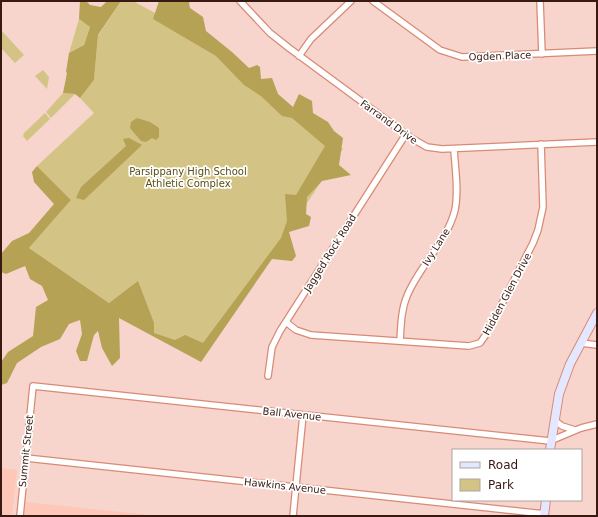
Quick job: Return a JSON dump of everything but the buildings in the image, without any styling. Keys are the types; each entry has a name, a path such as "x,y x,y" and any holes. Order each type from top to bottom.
{"street":[{"name":"Farrand Drive","path":"240,1 270,33 299,56 406,134 427,147 454,149 597,142"},
{"path":"299,56 311,39 351,1"},
{"name":"Ogden Place","path":"373,1 435,46 452,55 471,58 597,51"},
{"path":"540,1 542,54"},
{"name":"Jagged Rock Road","path":"268,376 272,347 286,322 406,134"},
{"name":"Hidden Glen Drive","path":"286,322 296,330 311,334 469,346 482,340 530,249 538,230 543,207 541,144"},
{"name":"Ivy Lane","path":"400,341 401,321 406,297 447,229 455,211 457,196 454,149"},
{"path":"550,446 553,420 564,377 597,313"},
{"path":"581,343 597,345"},
{"name":"Ball Avenue","path":"33,386 303,415 550,446"},
{"name":"Summit Street","path":"20,516 33,386"},
{"path":"293,516 303,415"},
{"path":"553,420 562,426 574,430"},
{"path":"550,446 574,430 597,424"},
{"name":"Hawkins Avenue","path":"26,458 544,515"},
{"path":"544,515 546,501"}],"shaded area":[{"path":"80,1 86,1 90,5 101,7 107,1 121,1 98,35 94,80 80,98 75,94 63,93 69,53 84,45 90,27 79,19"},
{"path":"159,1 191,1 189,3 190,8 203,17 206,31 249,68 257,65 260,67 261,79 272,78 278,94 293,107 299,94 312,101 313,113 328,122 334,131 343,138 339,165 351,175 322,181 307,197 306,214 311,217 309,226 289,232 296,256 292,261 272,259 201,362 119,318 120,358 112,366 102,348 98,331 94,335 87,361 80,361 76,351 82,334 80,320 69,324 60,339 41,347 17,363 7,383 1,385 1,362 8,352 33,336 36,307 48,300 42,286 30,279 25,266 6,274 1,272 1,254 12,241 29,233 54,204 34,182 32,172 37,166 71,200 29,248 109,303 138,281 154,323 154,333 175,340 185,335 203,343 281,238 287,221 285,194 296,195 325,146 292,118 282,116 261,96 244,85 216,56 153,19"},
{"path":"137,118 150,122 159,128 159,137 156,140 152,138 146,142 141,141 130,128 131,122"},
{"path":"129,138 142,145 84,200 76,198 81,187 126,146 123,139"},
{"path":"1,468 17,470 12,516 1,516"},
{"path":"26,502 160,516 24,516"}],"green space":[{"name":"Parsippany High School Athletic Complex","path":"121,1 133,1 210,43 343,149 201,362 153,333 138,282 109,303 29,248 71,200 37,166 94,113 80,98 94,80 98,36"},
{"path":"79,19 90,27 84,45 69,53"},
{"path":"1,30 24,55 15,63 1,48"},
{"path":"43,70 49,77 47,89 35,76"},
{"path":"63,93 75,94 51,118 46,112"},
{"path":"45,113 50,119 27,141 23,136 24,133"}]}
